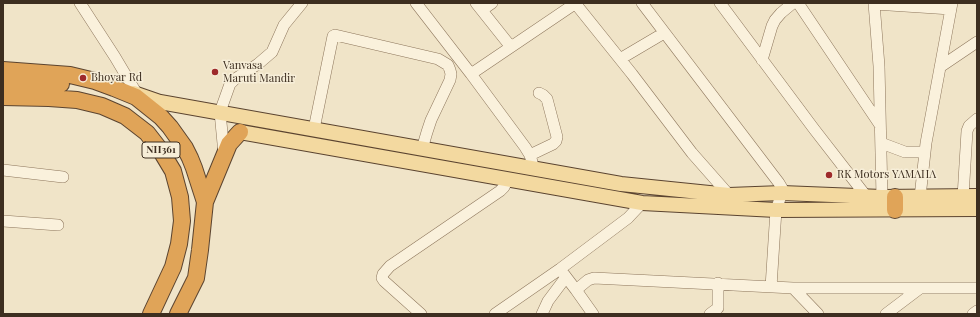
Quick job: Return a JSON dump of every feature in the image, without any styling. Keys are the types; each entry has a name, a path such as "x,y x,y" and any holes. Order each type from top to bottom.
{"highway":[{"path":"3,70 70,75 96,85 114,88 136,98 161,117 176,136 190,158 205,202"},
{"path":"3,82 80,86 96,85"},
{"name":"NH361","path":"3,97 77,100 102,106 124,116 147,133 161,151 173,171 180,197 182,221 180,244 173,266 151,314"},
{"path":"3,108 54,108 113,111"},
{"path":"178,314 196,278 205,202 224,154 229,144 240,132"}],"main road":[{"path":"96,85 137,94 160,102 422,149 531,162 621,184 729,195 782,193 866,196 891,201 977,209"},
{"path":"240,132 642,203 776,210 891,201 920,197 970,197"}],"street":[{"path":"80,3 137,94"},
{"path":"224,154 220,112 230,84 272,52 284,25 302,3"},
{"path":"416,3 525,147 531,162 553,144 557,137 547,99 539,93"},
{"path":"492,3 479,7 511,47"},
{"path":"471,74 576,3 692,153 729,195"},
{"path":"642,3 782,188 782,193 776,210 771,287"},
{"path":"720,3 818,135 866,196"},
{"path":"762,60 775,20 793,3"},
{"path":"798,3 880,126"},
{"path":"891,201 881,143 879,66 873,5 951,6 925,152 920,197"},
{"path":"620,59 664,33"},
{"path":"314,129 333,36 335,35 438,59 448,65 451,74 450,80 431,120 422,149"},
{"path":"940,67 977,42"},
{"path":"970,197 967,131 969,126 977,119"},
{"path":"881,143 906,152 925,152"},
{"path":"3,170 63,177"},
{"path":"417,313 384,281 382,278 386,269 500,191 508,179"},
{"path":"496,314 563,273 628,218 642,203"},
{"path":"3,221 58,225"},
{"path":"563,273 593,314"},
{"path":"542,314 563,273"},
{"path":"576,290 588,280 594,278 718,283 792,288 977,288"},
{"path":"718,283 718,312"},
{"path":"792,288 818,314"},
{"path":"886,314 918,289"},
{"path":"973,314 977,311"}],"place":[{"name":"Vanvasa Maruti Mandir","path":"215,72"},
{"name":"Bhoyar Rd","path":"83,78"},
{"name":"RK Motors YAMAHA","path":"829,175"}]}
